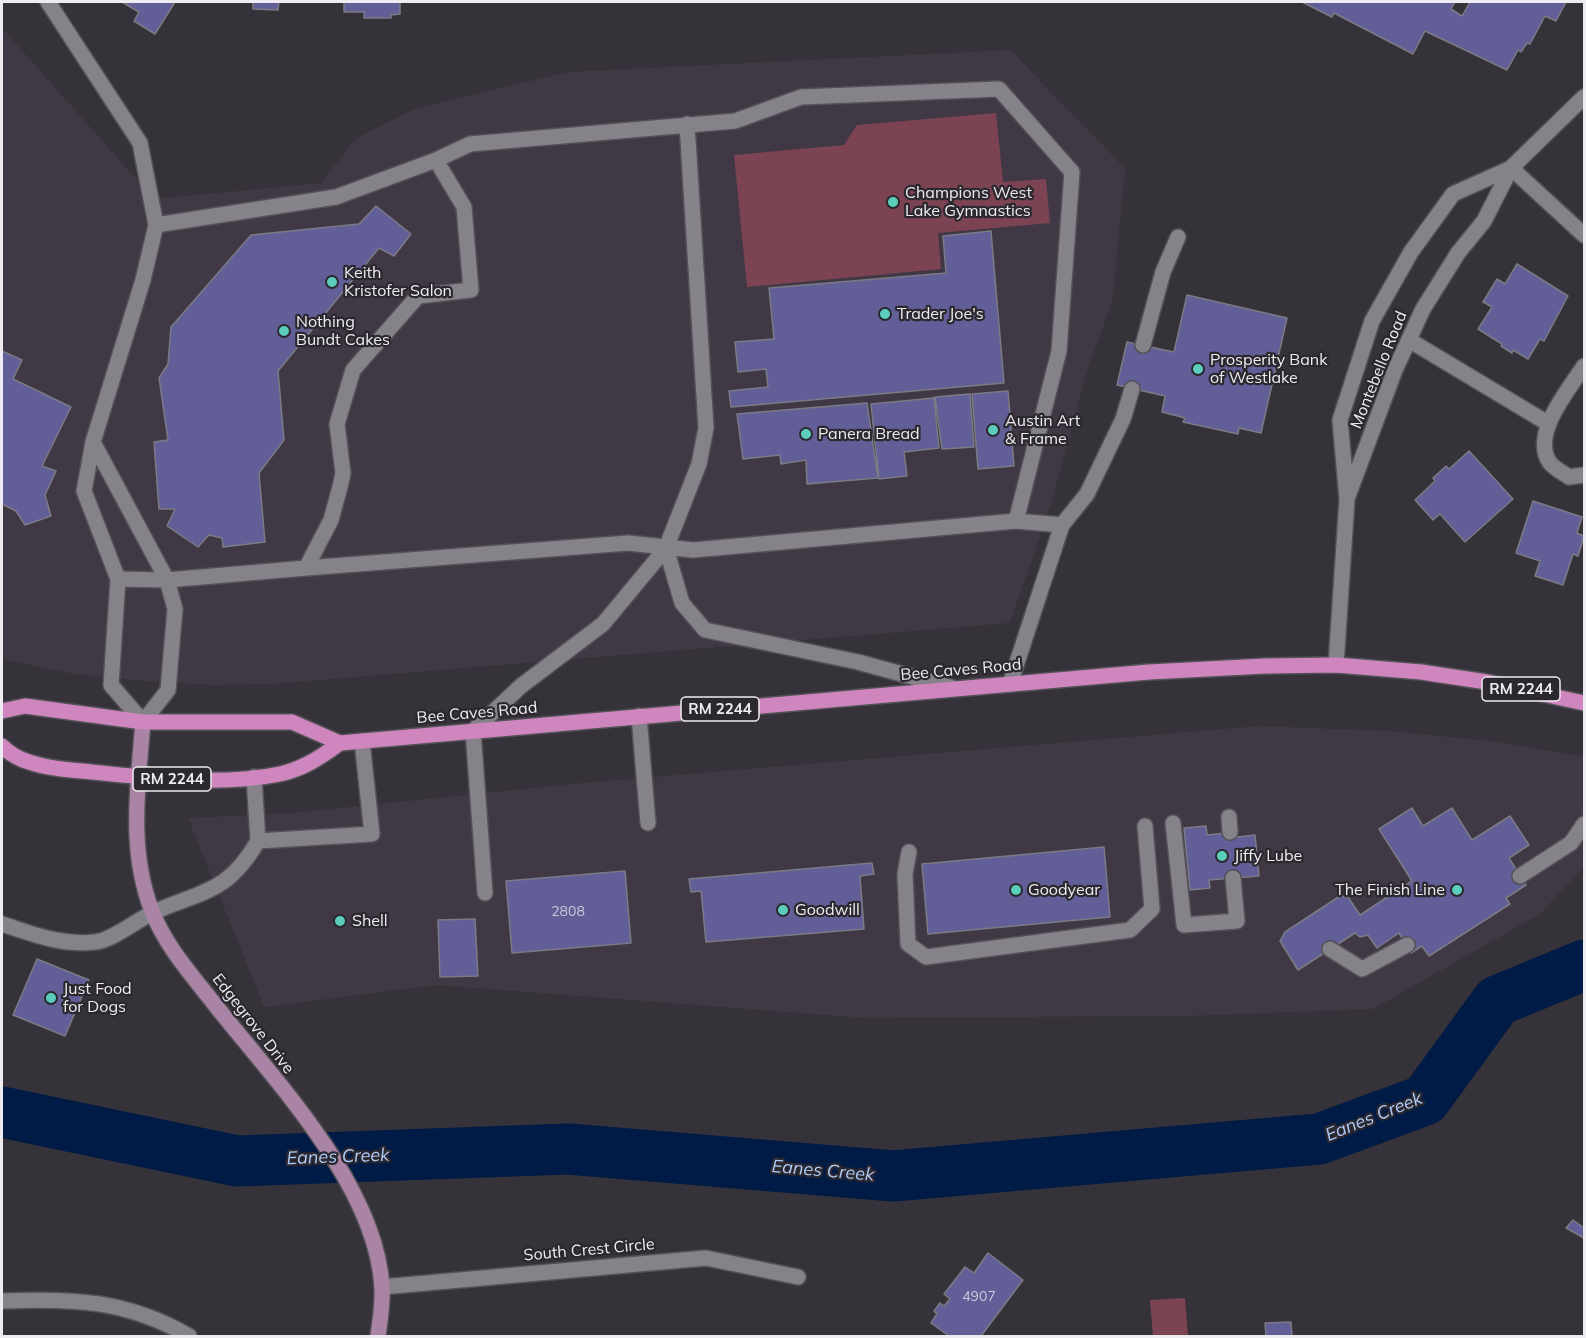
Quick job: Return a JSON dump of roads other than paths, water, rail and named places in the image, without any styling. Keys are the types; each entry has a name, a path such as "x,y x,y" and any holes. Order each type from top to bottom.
{"main road":[{"name":"Bee Caves Road","path":"2,711 38,707 143,722 292,722 340,742 1196,669 1336,666 1458,678 1584,703"},
{"name":"RM 2244","path":"2,746 29,763 139,777 202,779 254,777 297,770 340,742"}],"street":[{"path":"48,2 140,143 156,225 143,280 93,442 84,491 118,579 111,685 143,722 168,690 175,609 167,580 93,442"},
{"path":"156,225 336,196 436,160 470,144 735,121 801,97 999,89 1072,172 1059,351 1016,520"},
{"name":"Montebello Road","path":"1347,499 1395,370 1423,309 1458,253 1484,221 1511,168 1584,97"},
{"path":"485,893 473,731 521,686 562,658 603,624 666,548 699,464 706,428 687,124"},
{"path":"306,568 331,520 341,483 343,473 337,424 353,370 418,296 471,290 464,207 436,160"},
{"path":"1511,168 1584,235"},
{"name":"Montebello Road","path":"1336,666 1347,499 1340,420 1372,321 1411,252 1453,194 1511,168"},
{"path":"1143,345 1163,272 1178,237"},
{"path":"1409,340 1549,424"},
{"path":"1584,366 1543,436 1549,462 1569,477 1584,476"},
{"path":"1010,684 1062,525 1087,494 1123,419 1132,389"},
{"path":"118,579 167,580 628,543 693,550 1016,520 1062,525"},
{"path":"666,548 682,603 705,630 858,662 956,689"},
{"path":"639,717 648,823"},
{"name":"Edgegrove Drive","path":"143,722 139,777 138,849 146,894 152,913 178,958 316,1133 363,1213 376,1252 382,1287 378,1336"},
{"path":"258,841 372,834 362,741"},
{"path":"2,924 60,943 98,942 152,913 224,882 244,866 258,841 254,777"},
{"path":"1173,823 1184,925 1237,921 1233,878"},
{"path":"1520,876 1571,843 1584,824"},
{"path":"909,852 905,874 908,944 926,957 1130,930 1152,909 1145,826"},
{"path":"1330,949 1362,969 1407,945"},
{"name":"South Crest Circle","path":"382,1287 706,1258 798,1277"},
{"path":"2,1301 83,1300 126,1308 164,1321 189,1336"}],"waterway":[{"name":"Eanes Creek","path":"2,1112 237,1161 568,1149 893,1176 1319,1139 1425,1100 1497,1001 1584,965"}],"place":[{"name":"Champions West Lake Gymnastics","path":"893,202"},
{"name":"Keith Kristofer Salon","path":"332,282"},
{"name":"Trader Joe's","path":"885,314"},
{"name":"Nothing Bundt Cakes","path":"284,331"},
{"name":"Prosperity Bank of Westlake","path":"1198,369"},
{"name":"Austin Art & Frame","path":"993,430"},
{"name":"Panera Bread","path":"806,434"},
{"name":"Jiffy Lube","path":"1222,856"},
{"name":"Goodyear","path":"1016,890"},
{"name":"The Finish Line","path":"1457,890"},
{"name":"Goodwill","path":"783,910"},
{"name":"Shell","path":"340,921"},
{"name":"Just Food for Dogs","path":"51,998"}]}
